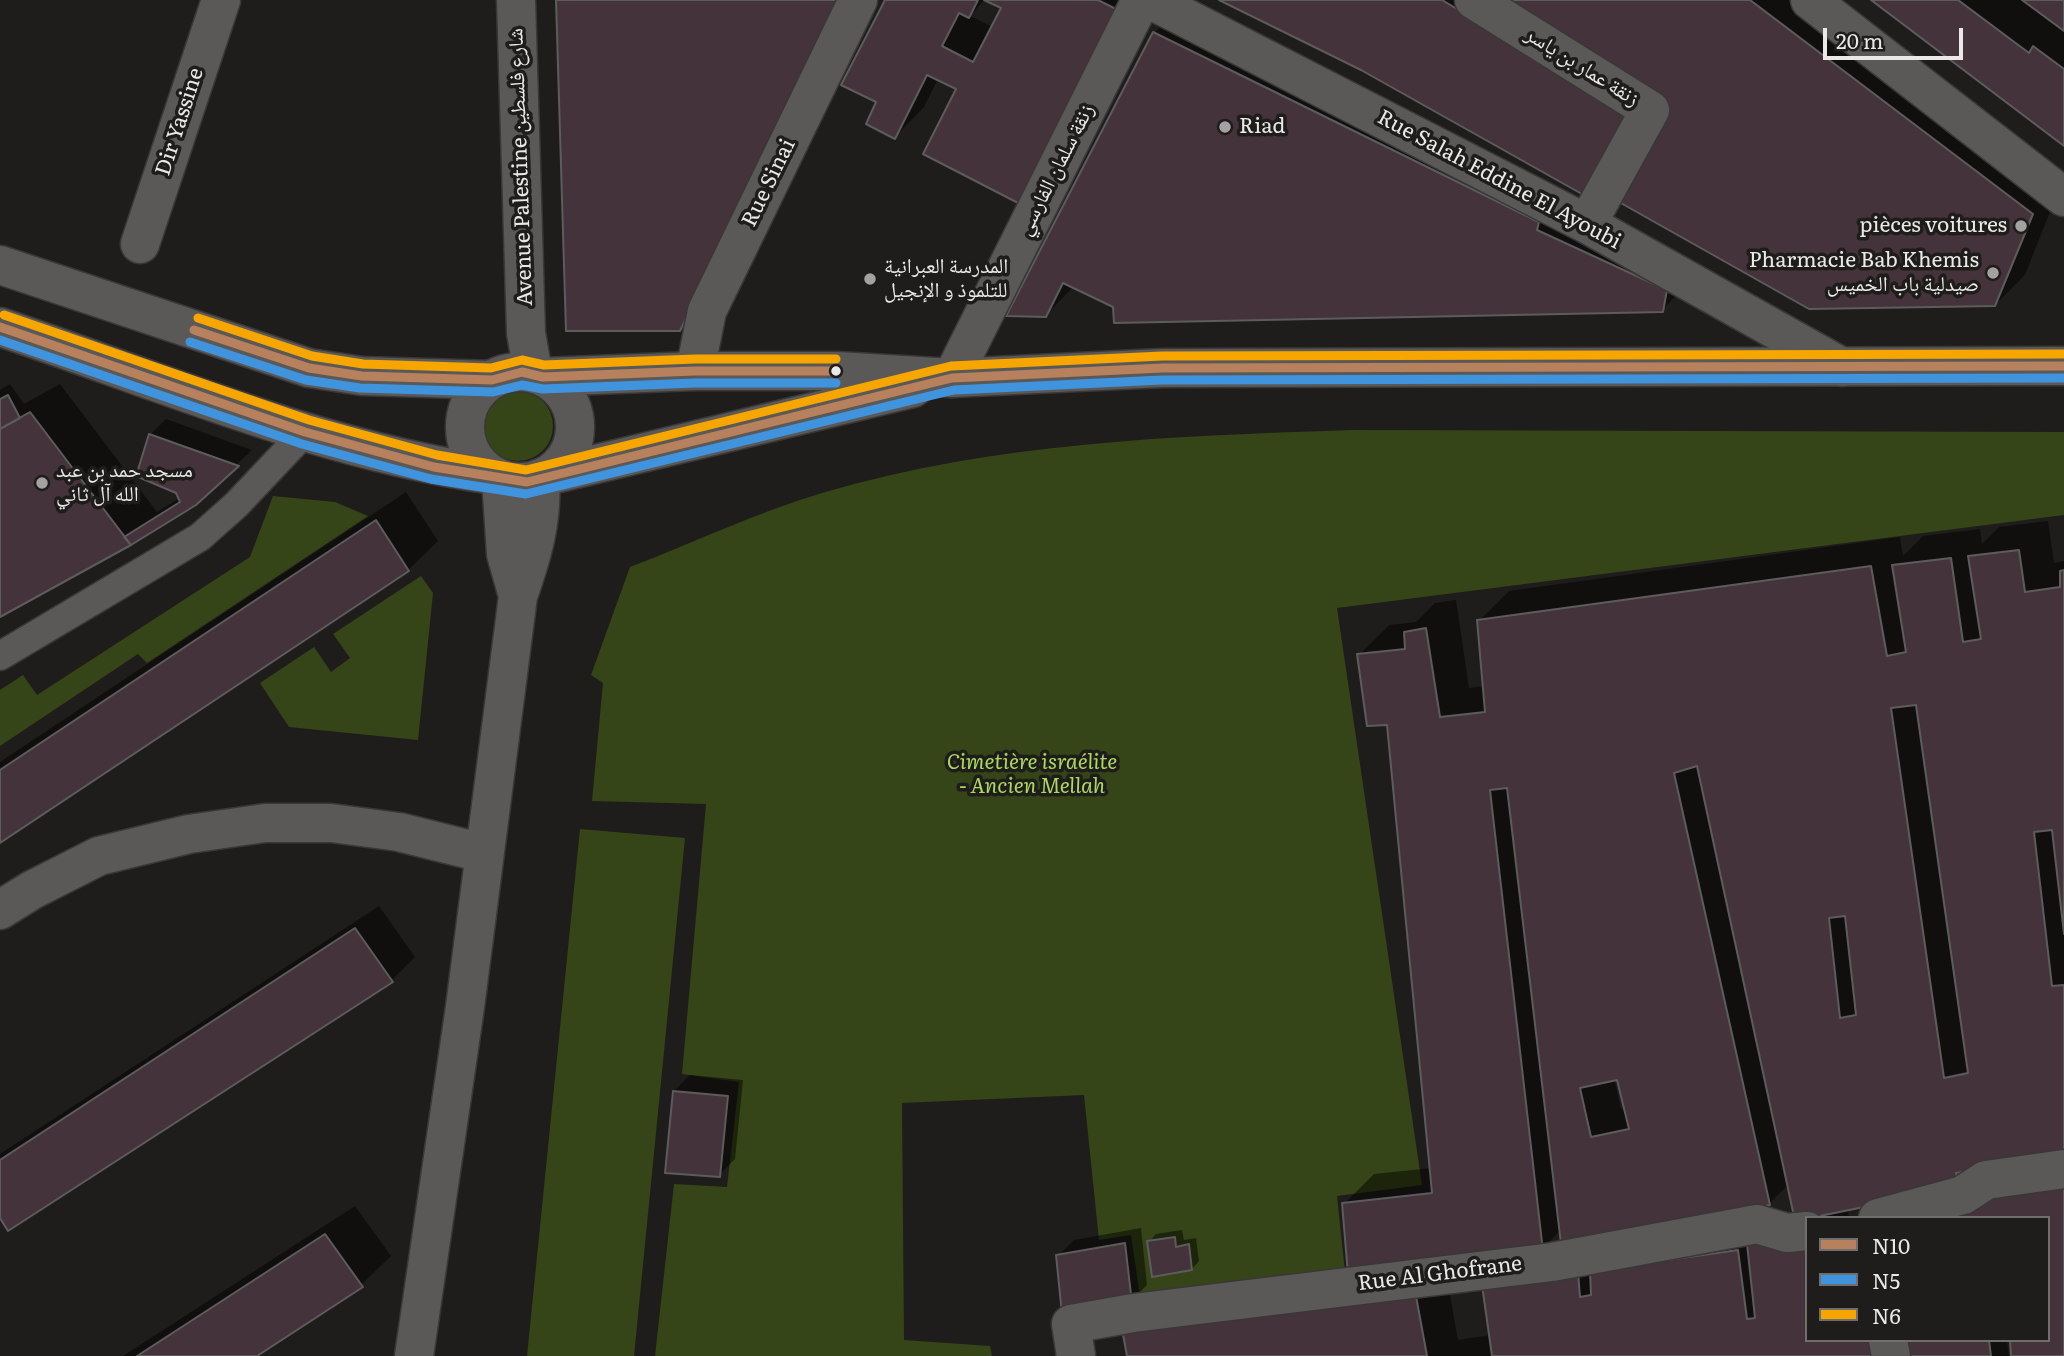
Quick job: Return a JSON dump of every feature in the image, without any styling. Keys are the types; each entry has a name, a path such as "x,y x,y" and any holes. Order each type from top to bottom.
{"street":[{"name":"Dir Yassine","path":"140,244 221,0"},
{"name":"Avenue Palestine شارع فلسطين","path":"516,0 526,333 517,376"},
{"name":"Rue Sinai","path":"695,371 707,311 858,0"},
{"name":"زنقة سلمان الفارسي","path":"952,378 1141,0"},
{"name":"Rue Salah Eddine El Ayoubi","path":"1151,0 1587,224 1842,367"},
{"name":"زنقة عمار بن ياسر","path":"1474,0 1650,110 1587,224"},
{"path":"1811,0 2064,197"},
{"path":"0,265 309,368 362,376 837,371 952,378 1162,368 2064,366"},
{"path":"0,327 305,432 434,467 527,482 952,378"},
{"path":"414,1356 465,1007 518,596 533,553 542,508 543,477 568,454 575,425 566,397 517,376"},
{"path":"517,376 471,400 464,429 472,456 497,477 506,554 518,596"},
{"path":"0,910 32,890 99,856 189,834 265,823 331,823 372,828 484,853"},
{"path":"1885,1216 1963,1195 1986,1180 2064,1169"},
{"name":"Rue Al Ghofrane","path":"1073,1340 1364,1283 1552,1262 1757,1224 1787,1233 1805,1231"}],"lane":[{"path":"0,656 200,537 236,505 305,432"}],"green space":[{"path":"511,391 525,391 538,397 547,406 553,426 551,439 543,451 525,461 511,461 498,455 489,446 483,433 483,419 489,406 498,397"},
{"name":"Cimetière israélite - Ancien Mellah","path":"1352,430 2064,432 2064,515 1337,608 1422,1185 1337,1196 1345,1272 1140,1297 1131,1235 1099,1240 1084,1095 902,1103 904,1340 990,1346 992,1356 655,1356 674,1184 727,1187 739,1082 682,1074 706,804 592,801 603,683 591,675 630,567 749,518 822,493 952,462 1018,452 1151,439"},
{"path":"273,496 335,502 368,516 147,663 138,654 0,746 0,690 23,675 37,695 250,557"},
{"path":"421,576 433,593 418,740 289,727 260,683 314,647 331,672 350,658 333,634"},
{"path":"580,829 685,838 634,1356 527,1356"}],"building":[{"path":"556,0 837,0 680,331 566,331"},
{"path":"885,0 978,0 969,18 959,13 942,46 973,62 1001,8 984,0 1098,0 1116,9 1022,205 923,154 956,89 927,75 895,139 866,124 876,102 841,85"},
{"path":"1219,0 1442,0 1633,115 1589,198 1361,70"},
{"path":"1499,0 1750,0 2033,214 1995,306 1809,309 1619,202 1668,105"},
{"path":"1871,0 1958,0 2029,53 2033,46 2064,69 2064,146"},
{"path":"2022,0 2064,0 2064,31"},
{"name":"Riad","path":"1153,32 1539,222 1537,230 1667,290 1663,312 1114,323 1113,307 1063,283 1046,317 1006,316"},
{"path":"8,395 20,418 0,429 0,399"},
{"name":"مسجد حمد بن عبد الله آل ثاني","path":"30,412 131,545 0,617 0,429"},
{"path":"149,434 239,466 196,505 131,545 124,537 180,502 176,493 136,476"},
{"path":"376,520 409,571 0,843 0,770"},
{"path":"2019,550 2025,592 2060,587 2060,571 2064,570 2064,934 2052,830 2034,832 2052,986 2064,985 2064,1157 1956,1173 1958,1188 1820,1216 1805,1216 1805,1219 1795,1221 1697,766 1674,773 1770,1205 1561,1244 1507,788 1490,790 1543,1251 1348,1275 1342,1203 1432,1193 1387,725 1367,726 1357,654 1405,649 1404,632 1426,628 1440,717 1485,712 1477,620 1871,566 1887,656 1906,652 1892,565 1951,558 1963,642 1981,639 1968,556","holes":["1916,705 1968,1073 1944,1078 1891,708","1845,916 1856,1015 1840,1018 1829,918","1617,1080 1629,1129 1591,1137 1580,1088"]},
{"path":"355,928 393,982 8,1231 0,1218 0,1160"},
{"path":"673,1091 728,1096 720,1177 665,1173"},
{"path":"2064,1183 2064,1356 2011,1356 2010,1342 2050,1342 2050,1216 1947,1216 1971,1197"},
{"path":"325,1234 363,1287 257,1356 137,1356"},
{"path":"1805,1236 1805,1342 1878,1342 1880,1356 1492,1356 1482,1285 1578,1272 1580,1297 1591,1295 1590,1271 1738,1250 1747,1319 1755,1318 1747,1244"},
{"path":"1175,1237 1176,1247 1189,1244 1192,1270 1152,1277 1147,1241"},
{"path":"1125,1243 1132,1303 1062,1314 1056,1255"},
{"path":"1416,1296 1427,1356 1127,1356 1122,1329"},
{"path":"1903,1342 1989,1342 1991,1356 1905,1356"}],"transit line":[{"name":"N6","path":"4,315 309,420 437,455 526,470 951,366 1162,356 2064,354"},
{"name":"N6","path":"198,318 312,356 363,364 491,368 522,360 544,365 695,359 836,359"},
{"name":"N10","path":"0,327 305,432 434,467 527,482 952,378 1162,368 2064,366"},
{"name":"N10","path":"194,330 309,368 362,376 492,380 522,372 543,377 695,371 836,371"},
{"name":"N5","path":"0,340 302,444 431,479 526,494 954,390 1162,380 2064,378"},
{"name":"N5","path":"190,342 306,380 360,388 493,392 522,385 543,389 695,383 836,383"}],"place":[{"name":"Riad","path":"1225,127"},
{"name":"pièces voitures","path":"2021,226"},
{"name":"Pharmacie Bab Khemis صيدلية باب الخميس","path":"1993,273"},
{"name":"المدرسة العبرانية للتلموذ و الإنجيل","path":"870,279"},
{"name":"مسجد حمد بن عبد الله آل ثاني","path":"42,483"}]}
